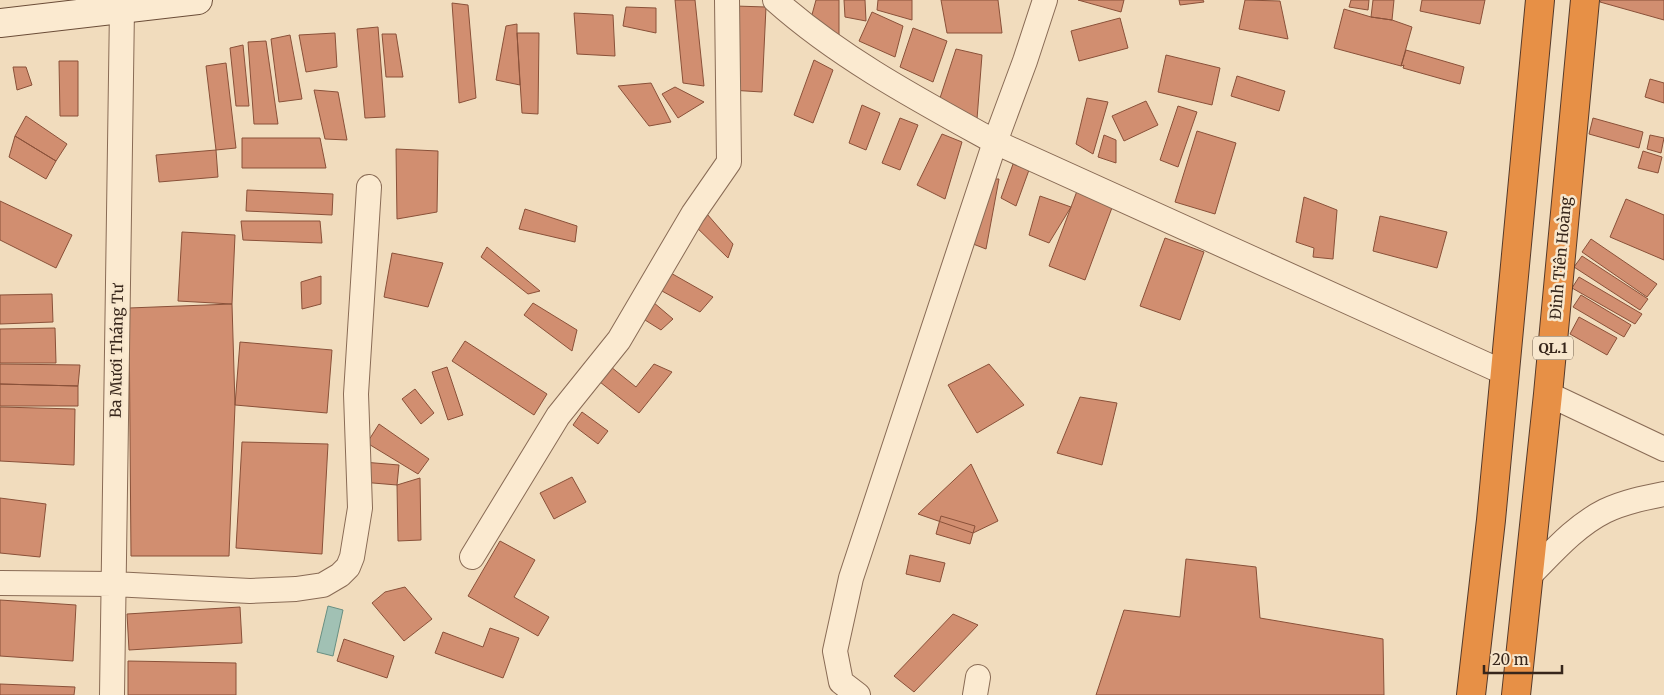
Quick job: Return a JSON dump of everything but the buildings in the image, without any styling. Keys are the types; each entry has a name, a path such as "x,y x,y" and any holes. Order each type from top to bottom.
{"highway":[{"path":"1472,695 1490,530 1540,0"},
{"name":"Đinh Tiên Hoàng","path":"1516,695 1548,394 1585,0"}],"main road":[{"path":"0,23 107,6 198,0"}],"street":[{"path":"472,557 558,416 619,340 694,214 728,162 727,0"},
{"path":"775,0 796,18 846,54 916,98 995,142 1505,373"},
{"path":"858,695 841,682 835,651 851,578 995,142 1045,0"},
{"name":"Ba Mươi Tháng Tư","path":"107,6 113,584 112,695"},
{"path":"0,583 113,584 250,591 296,589 323,585 340,575 348,567 355,546 360,508 356,394 369,188"},
{"path":"1548,394 1664,449"},
{"path":"1529,576 1579,527 1605,511 1634,500 1664,494"}],"shaded area":[{"path":"328,606 343,610 333,656 317,652"}]}
